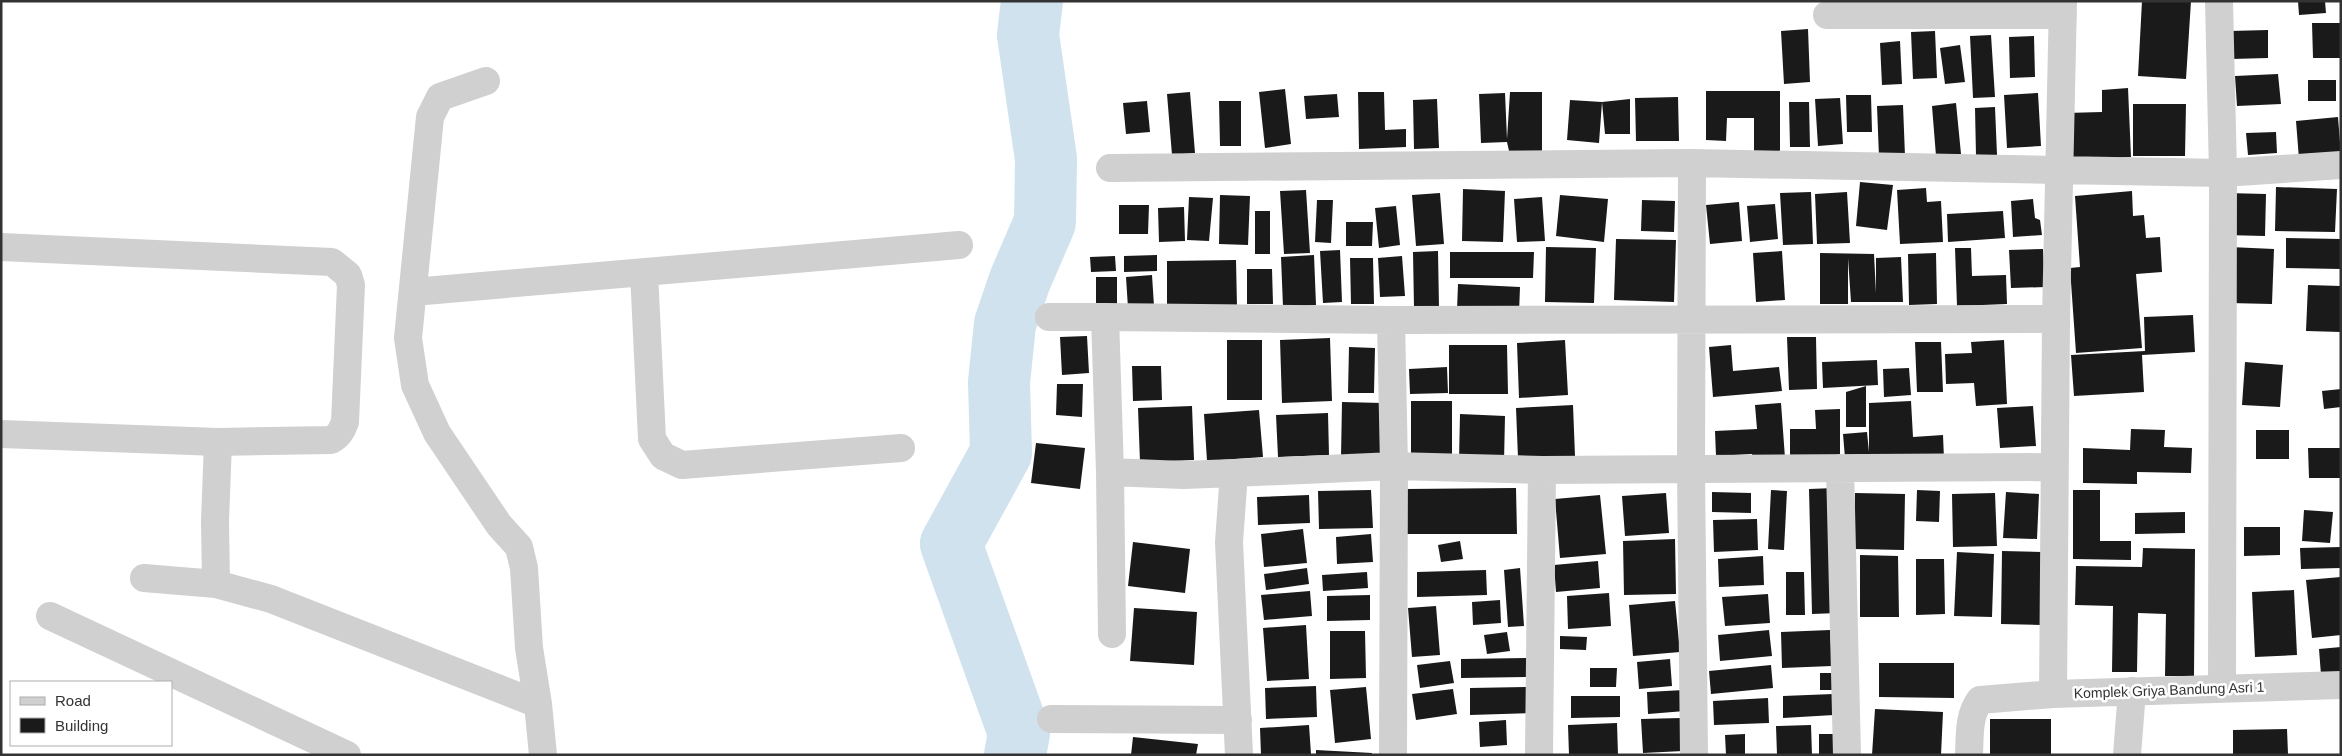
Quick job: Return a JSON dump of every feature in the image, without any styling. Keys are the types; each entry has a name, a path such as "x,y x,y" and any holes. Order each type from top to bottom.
{"street":[{"path":"2219,1 2222,173 2222,688"},
{"path":"1827,15 2063,8 2058,171 2053,694"},
{"path":"486,81 440,97 430,117 408,338 415,385 437,433 499,525 519,547 524,568 529,648 538,704 543,755"},
{"path":"1110,168 1692,163 2222,173 2341,165"},
{"path":"1692,163 1691,469 1694,755"},
{"path":"413,292 959,245"},
{"path":"1,247 332,262 348,275 351,285 345,422 337,437 331,440 218,442 1,434"},
{"path":"644,272 652,439 663,456 682,465 901,448"},
{"path":"1049,317 1391,320 2056,318"},
{"path":"1105,317 1110,472 1112,634"},
{"path":"1391,320 1394,466 1393,755"},
{"path":"216,584 215,521 218,442"},
{"path":"1110,472 1183,475 1394,466 1542,470 2054,467"},
{"path":"1840,468 1847,755"},
{"path":"1539,755 1542,470"},
{"path":"1234,473 1229,542 1239,755"},
{"path":"144,578 216,584 271,599 538,704"},
{"path":"50,616 347,755"},
{"name":"Komplek Griya Bandung Asri 1","path":"1969,755 1971,719 1975,707 1980,700 2053,694 2341,685"},
{"path":"2127,755 2132,691"},
{"path":"1051,719 1238,720"}],"building":[{"path":"2142,1 2191,1 2186,79 2138,76"},
{"path":"2298,1 2325,1 2326,13 2299,15"},
{"path":"2312,23 2341,23 2341,58 2313,58"},
{"path":"1808,29 1810,82 1784,84 1781,31"},
{"path":"2268,30 2268,58 2231,59 2230,31"},
{"path":"1935,31 1937,78 1913,79 1911,32"},
{"path":"1991,35 1995,97 1973,98 1970,36"},
{"path":"2034,36 2035,77 2010,78 2009,37"},
{"path":"1900,41 1902,84 1882,85 1880,43"},
{"path":"1960,45 1965,82 1945,84 1940,48"},
{"path":"2278,74 2281,104 2237,106 2235,76"},
{"path":"2308,80 2336,80 2336,101 2308,101"},
{"path":"2128,88 2131,157 2069,161 2066,113 2102,112 2102,90"},
{"path":"1285,89 1291,144 1265,148 1259,92"},
{"path":"1706,91 1780,91 1780,151 1754,151 1754,118 1727,118 1726,141 1706,140"},
{"path":"1190,92 1195,153 1172,155 1167,94"},
{"path":"1358,92 1384,92 1385,130 1406,129 1406,147 1359,149"},
{"path":"1510,92 1542,92 1542,151 1509,151 1507,142 1481,143 1479,94 1505,93 1507,139"},
{"path":"2038,93 2041,146 2007,148 2004,95"},
{"path":"1337,94 1339,117 1306,119 1304,96"},
{"path":"1846,95 1871,95 1872,132 1847,132"},
{"path":"1678,97 1679,141 1636,141 1635,98"},
{"path":"1840,98 1843,144 1818,146 1815,99"},
{"path":"1437,99 1439,148 1414,149 1413,100"},
{"path":"1630,99 1630,134 1605,134 1602,102"},
{"path":"1570,100 1602,102 1599,143 1567,140"},
{"path":"1147,101 1150,132 1126,134 1123,103"},
{"path":"1219,101 1241,101 1241,146 1220,146"},
{"path":"1789,102 1809,102 1810,147 1790,147"},
{"path":"1956,103 1961,154 1936,156 1932,106"},
{"path":"2133,104 2186,104 2185,156 2133,156"},
{"path":"1903,105 1905,156 1879,157 1877,106"},
{"path":"1995,107 1997,155 1976,156 1975,108"},
{"path":"2338,117 2341,155 2299,159 2296,121"},
{"path":"2276,132 2277,153 2248,155 2246,133"},
{"path":"1860,182 1893,185 1887,230 1856,226"},
{"path":"2276,187 2337,189 2335,232 2275,231"},
{"path":"1926,188 1927,202 1941,201 1943,242 1900,244 1897,190"},
{"path":"1463,189 1505,191 1503,242 1462,241"},
{"path":"1306,190 1310,253 1284,254 1280,191"},
{"path":"2132,191 2133,216 2144,215 2146,238 2160,237 2162,272 2136,274 2142,348 2076,353 2070,268 2080,267 2075,196"},
{"path":"1811,192 1813,244 1783,245 1780,193"},
{"path":"1847,192 1850,243 1817,244 1815,194"},
{"path":"1440,193 1444,244 1416,246 1412,195"},
{"path":"2226,193 2266,194 2265,236 2225,235"},
{"path":"1220,195 1250,196 1248,245 1219,244"},
{"path":"1560,195 1608,199 1604,242 1556,236"},
{"path":"1189,197 1213,198 1209,241 1187,240"},
{"path":"1542,197 1545,241 1517,242 1514,199"},
{"path":"2033,199 2035,218 2040,220 2042,235 2013,237 2011,201"},
{"path":"1317,200 1333,200 1331,243 1315,242"},
{"path":"1642,200 1675,201 1674,232 1641,231"},
{"path":"1739,202 1742,241 1710,244 1706,205"},
{"path":"1775,204 1778,239 1750,242 1747,206"},
{"path":"1119,205 1149,205 1148,234 1119,234"},
{"path":"1396,206 1400,245 1379,248 1375,208"},
{"path":"1184,207 1185,241 1159,242 1158,208"},
{"path":"1255,211 1270,211 1270,254 1255,254"},
{"path":"2003,211 2005,238 1948,242 1947,214"},
{"path":"1346,222 1373,222 1372,246 1346,246"},
{"path":"2286,238 2341,239 2341,269 2286,268"},
{"path":"1616,239 1676,240 1674,302 1614,300"},
{"path":"1546,247 1596,248 1594,303 1545,302"},
{"path":"2230,247 2274,249 2272,304 2229,303"},
{"path":"1955,248 1971,248 1972,276 2006,275 2007,304 1957,306"},
{"path":"2043,249 2045,287 2011,288 2009,250"},
{"path":"1340,250 1342,302 1323,303 1320,251"},
{"path":"1438,251 1439,307 1414,307 1413,252"},
{"path":"1782,251 1785,300 1756,302 1753,253"},
{"path":"1450,252 1534,252 1533,278 1450,278"},
{"path":"1820,253 1874,254 1876,293 1876,258 1901,257 1903,302 1851,302 1848,258 1848,304 1820,304"},
{"path":"1936,253 1937,304 1909,305 1908,254"},
{"path":"1157,255 1157,271 1124,272 1124,256"},
{"path":"1314,255 1316,305 1283,307 1281,257"},
{"path":"1115,256 1116,271 1091,272 1090,257"},
{"path":"1402,256 1405,296 1380,297 1378,258"},
{"path":"1350,258 1373,258 1374,304 1351,304"},
{"path":"1236,260 1237,307 1167,308 1167,261"},
{"path":"1247,269 1272,269 1273,304 1247,304"},
{"path":"1152,275 1154,306 1128,308 1126,277"},
{"path":"1096,277 1117,277 1117,306 1096,306"},
{"path":"1458,284 1520,287 1519,313 1457,310"},
{"path":"2308,285 2341,286 2341,332 2306,331"},
{"path":"2193,315 2195,352 2142,355 2144,392 2074,396 2071,355 2145,351 2144,317"},
{"path":"1087,336 1089,373 1062,375 1060,337"},
{"path":"1787,337 1816,337 1817,389 1789,390"},
{"path":"1330,338 1332,401 1282,403 1280,340"},
{"path":"1227,340 1262,340 1262,400 1227,400"},
{"path":"1565,340 1568,395 1519,398 1517,343"},
{"path":"2004,340 2007,404 1976,406 1974,383 1946,384 1945,354 1972,353 1971,342"},
{"path":"1915,342 1941,342 1943,392 1917,392"},
{"path":"1449,345 1507,345 1508,394 1449,394"},
{"path":"1731,345 1733,371 1779,367 1782,391 1713,397 1709,347"},
{"path":"1349,347 1375,348 1374,393 1348,393"},
{"path":"1877,360 1878,385 1823,388 1822,362"},
{"path":"2245,362 2283,365 2280,407 2242,405"},
{"path":"1132,366 1161,366 1162,400 1133,401"},
{"path":"1447,367 1448,393 1410,394 1409,369"},
{"path":"1909,368 1911,395 1884,397 1883,369"},
{"path":"1057,384 1083,384 1082,417 1056,415"},
{"path":"1866,386 1866,427 1846,427 1846,392"},
{"path":"2341,389 2341,407 2324,409 2322,391"},
{"path":"1411,401 1452,401 1452,462 1411,462"},
{"path":"1911,401 1913,437 1943,435 1944,459 1845,458 1843,434 1867,432 1869,452 1869,403"},
{"path":"1342,402 1383,403 1382,458 1341,457"},
{"path":"1781,403 1785,458 1753,460 1752,454 1716,456 1715,431 1757,429 1755,405"},
{"path":"1573,405 1575,456 1518,458 1516,408"},
{"path":"1192,406 1194,460 1140,462 1138,408"},
{"path":"2033,406 2036,446 2000,448 1997,408"},
{"path":"1840,409 1840,455 1790,456 1790,429 1816,429 1815,410"},
{"path":"1259,410 1263,457 1207,461 1204,414"},
{"path":"1328,413 1329,455 1278,457 1276,415"},
{"path":"1460,414 1505,416 1504,462 1459,460"},
{"path":"2131,429 2165,430 2164,447 2192,448 2191,473 2137,472 2137,484 2083,483 2083,448 2130,450"},
{"path":"2256,430 2289,430 2289,459 2256,459"},
{"path":"1036,443 1085,448 1080,489 1031,483"},
{"path":"2308,448 2341,448 2341,478 2309,478"},
{"path":"1516,488 1517,534 1406,534 1406,489"},
{"path":"1835,488 1838,613 1812,614 1809,489"},
{"path":"1371,490 1373,528 1319,529 1318,491"},
{"path":"1771,490 1787,491 1784,550 1768,549"},
{"path":"1917,490 1940,491 1939,522 1916,521"},
{"path":"2073,490 2100,490 2100,541 2131,541 2131,560 2073,559"},
{"path":"1712,492 1751,493 1751,513 1712,512"},
{"path":"2006,492 2039,494 2037,539 2003,538"},
{"path":"1666,493 1669,533 1625,536 1622,496"},
{"path":"1855,493 1905,494 1904,550 1854,549"},
{"path":"1995,493 1997,546 1953,547 1952,494"},
{"path":"1309,495 1310,523 1258,525 1257,497"},
{"path":"1600,495 1606,554 1560,558 1555,499"},
{"path":"2304,510 2333,512 2330,543 2302,541"},
{"path":"2185,512 2185,533 2135,534 2135,513"},
{"path":"1757,519 1758,550 1714,552 1713,520"},
{"path":"2244,527 2280,527 2280,555 2244,556"},
{"path":"1303,529 1307,563 1264,567 1261,534"},
{"path":"1371,534 1373,562 1337,564 1336,537"},
{"path":"1675,539 1676,594 1624,595 1623,541"},
{"path":"1460,541 1463,559 1441,562 1438,545"},
{"path":"1133,542 1190,549 1185,593 1128,586"},
{"path":"2341,547 2341,568 2301,569 2300,548"},
{"path":"2143,548 2195,549 2194,676 2165,676 2166,614 2138,613 2137,672 2112,672 2113,606 2075,605 2076,566 2142,567"},
{"path":"2002,551 2042,552 2041,625 2001,624"},
{"path":"1957,552 1994,554 1992,617 1954,616"},
{"path":"1860,555 1898,556 1899,617 1860,617"},
{"path":"1763,556 1764,585 1719,587 1718,559"},
{"path":"1916,559 1944,559 1945,614 1916,615"},
{"path":"1598,561 1600,588 1556,592 1554,565"},
{"path":"1307,568 1309,584 1266,590 1264,574"},
{"path":"1520,568 1524,626 1508,627 1504,570"},
{"path":"1486,570 1487,595 1417,597 1417,572"},
{"path":"1367,572 1368,588 1323,591 1322,575"},
{"path":"1786,572 1804,572 1805,615 1786,615"},
{"path":"2341,577 2341,635 2312,638 2306,580"},
{"path":"2294,590 2297,655 2255,657 2252,592"},
{"path":"1310,591 1312,616 1264,620 1261,595"},
{"path":"1609,593 1611,626 1568,629 1567,596"},
{"path":"1768,594 1770,623 1725,626 1722,597"},
{"path":"1370,595 1370,620 1327,621 1327,596"},
{"path":"1500,600 1501,623 1473,625 1472,602"},
{"path":"1675,601 1680,652 1633,656 1629,605"},
{"path":"1436,606 1440,655 1412,657 1408,608"},
{"path":"1134,608 1197,612 1194,665 1130,661"},
{"path":"1306,625 1309,679 1267,681 1263,628"},
{"path":"1769,630 1772,656 1720,661 1718,635"},
{"path":"1830,630 1832,666 1782,668 1781,632"},
{"path":"1330,631 1365,631 1366,678 1330,679"},
{"path":"1507,632 1510,651 1487,654 1484,635"},
{"path":"1560,636 1587,637 1586,650 1560,649"},
{"path":"2341,647 2341,674 2321,675 2319,649"},
{"path":"1529,658 1530,677 1461,678 1461,659"},
{"path":"1670,659 1672,686 1639,689 1637,662"},
{"path":"1450,661 1454,683 1420,688 1417,665"},
{"path":"1879,663 1954,663 1954,698 1879,697"},
{"path":"1771,665 1773,688 1711,694 1709,671"},
{"path":"1590,668 1617,668 1616,687 1590,687"},
{"path":"1820,673 1841,673 1840,690 1820,690"},
{"path":"1316,686 1317,717 1266,719 1265,688"},
{"path":"1366,687 1371,739 1335,743 1330,690"},
{"path":"1529,687 1530,713 1470,715 1470,688"},
{"path":"1453,689 1457,714 1416,720 1412,694"},
{"path":"1684,690 1685,711 1648,714 1647,692"},
{"path":"1833,694 1834,715 1783,718 1783,696"},
{"path":"1571,696 1620,696 1620,717 1571,718"},
{"path":"1768,698 1769,723 1714,725 1713,701"},
{"path":"1875,709 1943,712 1941,755 1872,755"},
{"path":"1681,718 1683,751 1643,753 1641,719"},
{"path":"1990,719 2051,719 2051,755 1990,755"},
{"path":"1506,720 1507,745 1480,747 1479,722"},
{"path":"1617,723 1618,755 1569,755 1568,725"},
{"path":"1309,725 1311,754 1261,755 1260,728"},
{"path":"1811,725 1812,755 1777,755 1776,726"},
{"path":"2287,729 2288,754 2233,755 2233,730"},
{"path":"1745,734 1745,755 1726,755 1725,735"},
{"path":"1819,734 1835,734 1835,755 1819,755"},
{"path":"1133,737 1198,744 1196,755 1131,755"},
{"path":"1316,750 1372,753 1372,755 1316,755"}],"waterway":[{"path":"1015,755 1019,733 951,544 1001,453 999,382 1005,324 1020,280 1045,222 1046,159 1028,35 1032,1"}]}
